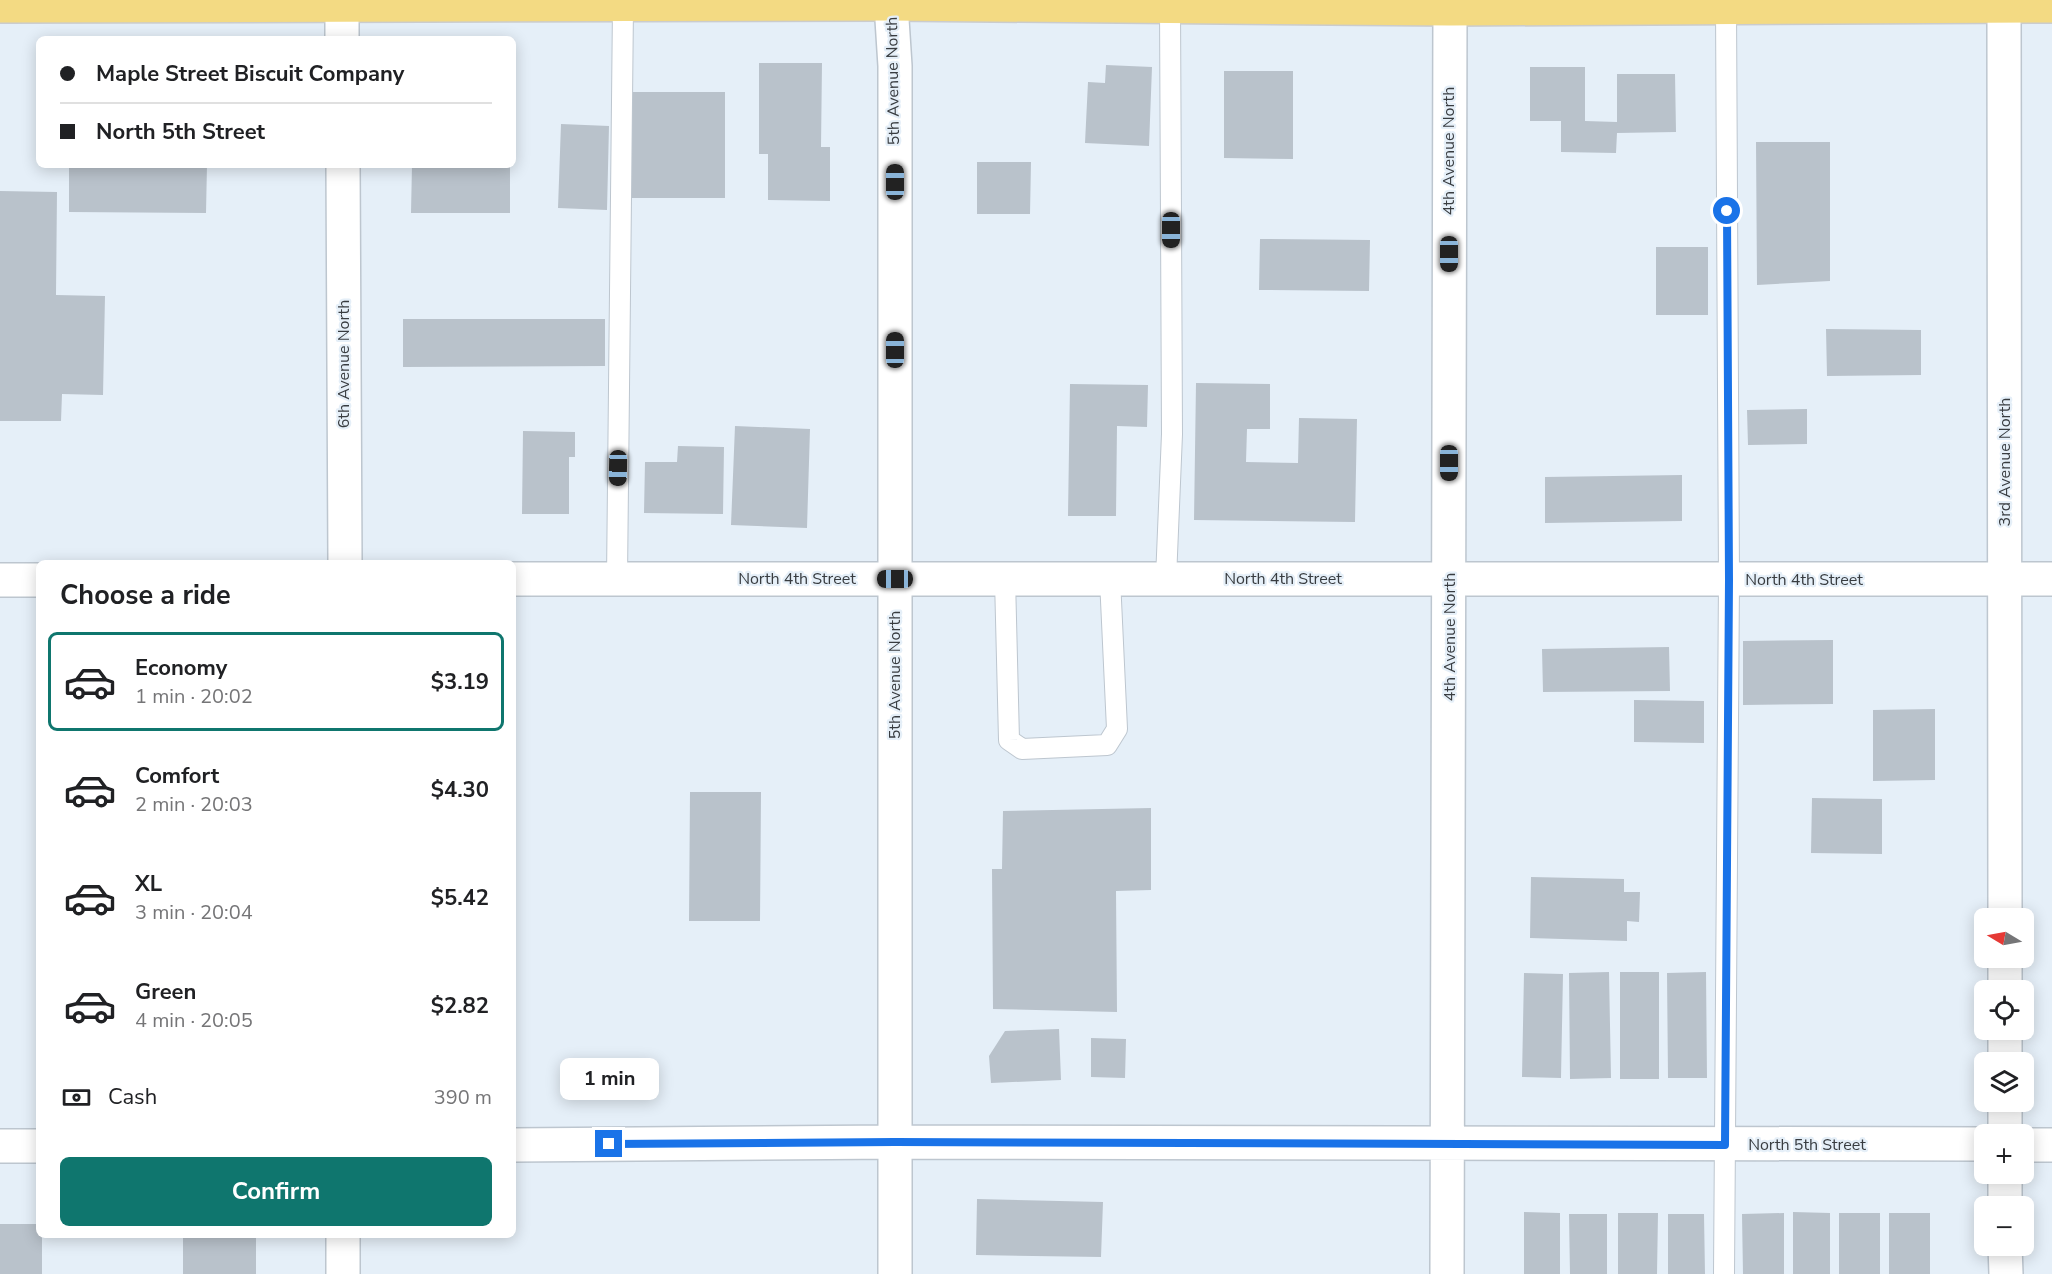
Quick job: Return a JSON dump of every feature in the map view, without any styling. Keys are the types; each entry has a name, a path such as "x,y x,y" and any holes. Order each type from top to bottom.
{"main road":[{"path":"0,6 342,3 623,6 891,4 2052,6"}],"street":[{"path":"342,3 342,36"},
{"name":"5th Avenue North","path":"891,4 895,66 895,1274"},
{"name":"4th Avenue North","path":"1447,1274 1450,579 1449,4"},
{"name":"3rd Avenue North","path":"2004,6 2005,908"},
{"name":"6th Avenue North","path":"343,168 345,560"},
{"name":"North 4th Street","path":"516,579 2052,579"},
{"path":"0,580 36,580"},
{"name":"North 5th Street","path":"516,1145 895,1142 1974,1144"},
{"path":"2034,1144 2052,1145"},
{"path":"0,1146 36,1146"},
{"path":"343,1238 343,1274"},
{"path":"2006,1256 2006,1274"}],"lane":[{"path":"616,579 623,6"},
{"path":"1166,579 1172,434 1170,6"},
{"path":"1724,1274 1729,580 1726,7"},
{"path":"1005,579 1009,740 1022,749 1107,745 1117,729 1110,579"}],"building":[{"path":"759,63 822,63 821,147 830,147 830,201 768,200 768,154 759,154"},
{"path":"1106,65 1152,67 1149,146 1085,143 1088,82 1105,83"},
{"path":"1530,67 1585,67 1585,121 1617,122 1617,74 1675,74 1676,132 1617,133 1616,153 1561,152 1561,121 1530,121"},
{"path":"1224,71 1293,71 1293,159 1224,158"},
{"path":"630,92 725,92 725,198 630,198"},
{"path":"561,124 609,126 607,210 558,208"},
{"path":"1756,142 1830,142 1830,281 1757,285"},
{"path":"977,162 1031,162 1030,214 977,214"},
{"path":"69,168 207,168 206,213 69,212"},
{"path":"412,168 510,168 510,213 411,213"},
{"path":"0,191 57,192 56,295 105,296 103,395 62,394 61,421 0,421"},
{"path":"1260,239 1370,240 1369,291 1259,290"},
{"path":"1656,247 1708,247 1708,315 1656,315"},
{"path":"403,319 605,319 605,366 403,367"},
{"path":"1826,329 1921,330 1921,375 1827,376"},
{"path":"1196,383 1270,384 1270,429 1247,429 1246,462 1298,463 1299,418 1357,419 1355,522 1194,520"},
{"path":"1070,384 1148,385 1147,427 1117,426 1116,516 1068,516"},
{"path":"1807,409 1807,444 1748,445 1747,410"},
{"path":"735,426 810,429 807,528 731,525"},
{"path":"523,431 575,432 575,457 569,457 569,514 522,514"},
{"path":"678,446 724,447 723,514 644,513 645,462 677,462"},
{"path":"1682,475 1682,521 1545,523 1545,477"},
{"path":"1833,640 1833,704 1743,705 1743,641"},
{"path":"1669,647 1670,691 1543,692 1542,649"},
{"path":"1634,700 1704,701 1704,743 1634,742"},
{"path":"1935,709 1935,780 1873,781 1873,710"},
{"path":"690,792 761,792 760,921 689,921"},
{"path":"1812,798 1882,799 1882,854 1811,853"},
{"path":"1151,808 1151,890 1116,891 1117,1012 993,1009 992,869 1002,869 1003,811"},
{"path":"1531,877 1624,879 1624,892 1640,892 1639,922 1627,921 1627,941 1530,938"},
{"path":"1609,972 1611,1078 1570,1079 1569,973"},
{"path":"1620,972 1659,972 1659,1079 1620,1079"},
{"path":"1706,972 1707,1078 1668,1078 1667,973"},
{"path":"1524,973 1563,974 1561,1078 1522,1077"},
{"path":"1059,1029 1061,1080 991,1083 989,1056 1005,1031"},
{"path":"1091,1038 1126,1039 1125,1078 1091,1077"},
{"path":"977,1199 1103,1202 1101,1257 976,1255"},
{"path":"1524,1212 1560,1213 1560,1274 1524,1274"},
{"path":"1793,1212 1830,1213 1830,1274 1793,1274"},
{"path":"1618,1213 1658,1213 1657,1274 1618,1274"},
{"path":"1784,1213 1784,1274 1743,1274 1742,1214"},
{"path":"1839,1213 1880,1213 1880,1274 1839,1274"},
{"path":"1889,1213 1930,1213 1930,1274 1889,1274"},
{"path":"1569,1214 1607,1214 1607,1274 1570,1274"},
{"path":"1668,1214 1704,1214 1705,1274 1668,1274"},
{"path":"0,1224 36,1224 36,1238 42,1238 42,1274 0,1274"},
{"path":"183,1238 256,1238 256,1274 183,1274"}],"route":[{"path":"609,1144 895,1142 1725,1145 1729,580 1727,211"}]}
